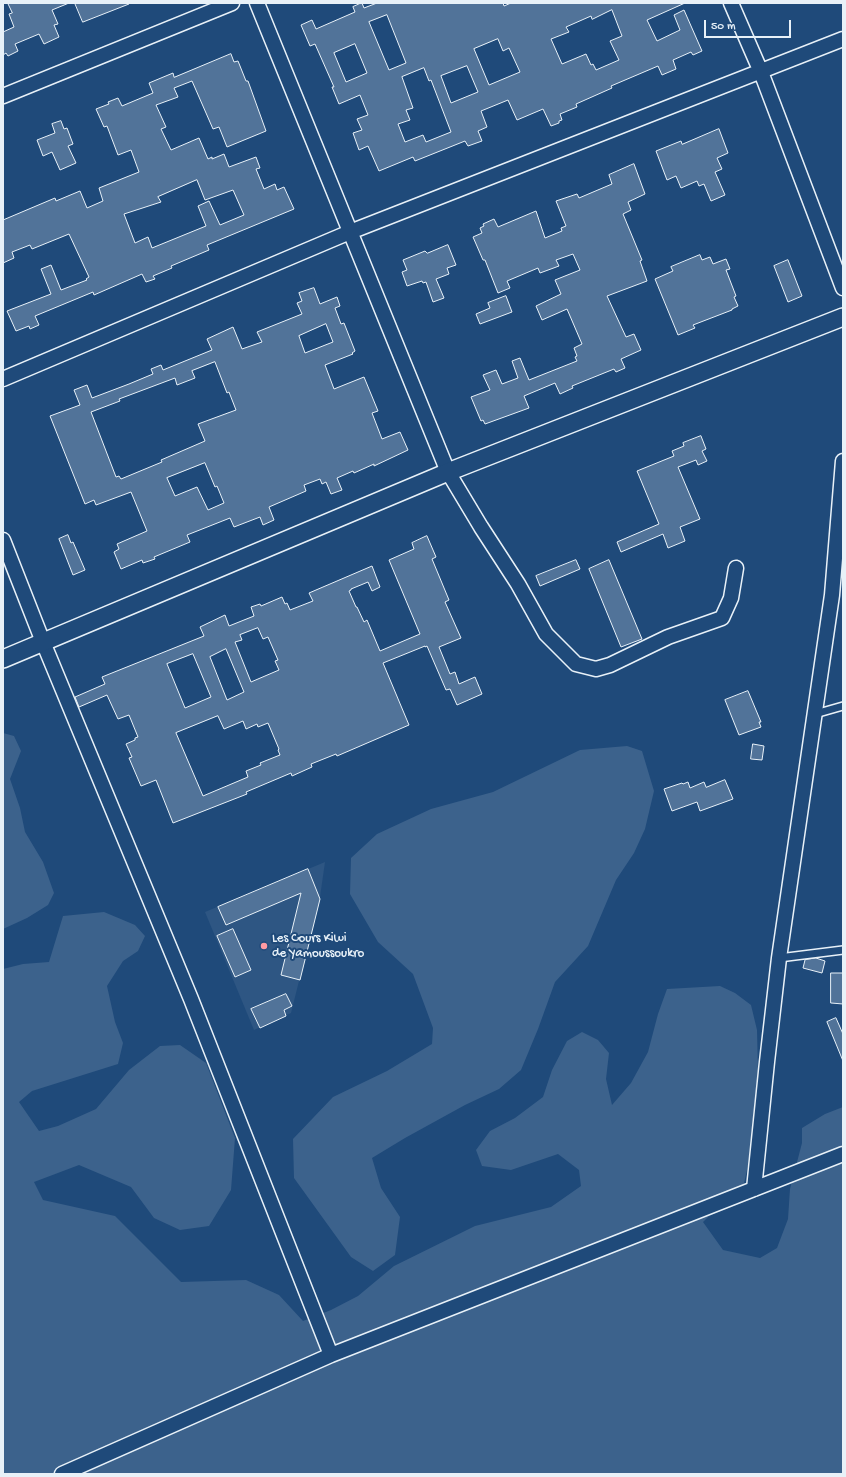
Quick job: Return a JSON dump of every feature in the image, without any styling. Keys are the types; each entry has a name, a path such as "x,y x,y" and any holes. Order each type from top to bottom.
{"street":[{"path":"3,96 232,3"},
{"path":"258,3 448,472 518,584 546,634 576,664 596,669 610,665 668,637 722,618 732,598 736,568"},
{"path":"731,3 761,72 843,288"},
{"path":"3,378 350,232 843,39"},
{"path":"3,659 448,472 843,317"},
{"path":"754,1188 779,958 832,595 843,461"},
{"path":"3,540 42,642 191,999 331,1355"},
{"path":"62,1474 331,1355 843,1154"}],"lane":[{"path":"815,714 843,706"},
{"path":"779,958 843,950"}],"shaded area":[{"path":"3,733 14,736 21,751 10,779 20,808 25,832 43,862 54,893 48,905 27,918 3,929"},
{"path":"627,746 642,751 654,791 645,829 634,853 616,880 588,946 555,982 521,1070 499,1089 465,1105 372,1158 381,1188 400,1217 395,1255 373,1271 351,1257 294,1178 293,1139 333,1097 387,1071 432,1044 433,1028 413,974 378,942 350,894 351,858 377,834 431,809 493,792 580,750"},
{"name":"Les Cours Kiwi de Yamoussoukro","path":"325,862 320,897 291,1013 254,1030 205,912"},
{"path":"104,912 135,925 145,936 138,951 123,961 107,986 115,1022 123,1043 118,1064 32,1091 19,1102 39,1131 58,1126 96,1109 129,1070 160,1046 180,1045 206,1063 235,1138 231,1190 209,1226 180,1230 154,1218 131,1187 79,1165 34,1182 43,1200 115,1216 181,1282 246,1280 279,1295 303,1321 331,1310 358,1296 394,1266 475,1226 551,1207 581,1186 579,1170 558,1154 511,1170 482,1166 476,1150 490,1131 515,1118 543,1097 552,1070 567,1041 582,1032 598,1040 609,1053 606,1079 612,1105 631,1083 648,1052 658,1014 667,989 720,986 735,993 751,1005 757,1030 758,1072 748,1165 740,1202 709,1216 703,1222 723,1250 760,1258 777,1248 788,1219 790,1189 802,1143 802,1128 825,1114 843,1107 843,1474 3,1474 3,969 23,964 49,962 63,916"}],"building":[{"path":"8,3 69,3 52,10 58,24 54,25 59,37 44,44 39,34 15,44 18,51 8,56 6,53 3,55 3,32 14,27 9,14 12,13"},
{"path":"75,3 129,3 129,4 83,22"},
{"path":"362,3 364,8 377,3 503,3 504,6 511,3 685,3 647,20 657,41 680,30 674,15 684,10 702,51 693,55 691,52 673,60 676,69 662,75 658,66 611,86 612,88 576,104 577,107 560,114 562,120 551,126 543,109 517,120 508,100 481,111 487,127 478,131 482,141 468,146 465,141 415,161 413,157 379,171 368,146 359,150 353,133 362,130 357,119 368,115 360,95 339,104 332,87 334,87 315,44 310,46 301,25 312,20 316,29 355,12 353,7","holes":["612,10 622,36 610,41 619,60 596,70 593,64 591,65 586,54 562,64 551,39 569,32 566,27 591,16 592,19","387,15 406,63 389,70 369,22","498,39 503,51 509,48 520,72 489,85 474,49","355,44 367,73 346,82 334,53","467,66 478,92 451,103 441,76","424,68 429,81 431,80 451,132 426,142 423,135 405,142 398,124 410,120 406,110 413,108 402,77"]},
{"path":"231,54 234,62 238,61 246,81 248,81 266,131 227,147 219,127 213,129 192,81 174,88 178,97 156,105 166,127 161,129 171,150 199,138 208,159 224,154 229,167 256,157 260,168 256,169 264,189 275,184 277,190 284,187 294,209 207,245 209,250 171,266 172,268 153,276 155,279 146,282 142,274 94,295 93,292 35,316 39,325 30,329 29,326 16,331 7,311 51,294 41,269 51,265 61,290 87,280 86,279 89,277 69,234 32,249 30,245 12,252 14,258 3,263 3,220 55,198 56,201 80,191 87,208 103,201 99,188 139,172 131,150 118,155 107,126 104,127 96,109 109,104 108,102 118,98 122,106 153,93 149,83 173,73 174,77","holes":["197,180 205,200 233,190 244,215 220,225 209,201 198,206 206,226 152,248 148,237 135,243 124,214 161,202 158,197"]},
{"path":"61,121 64,129 67,128 73,144 68,146 76,163 60,170 52,152 43,156 37,140 55,133 52,124"},
{"path":"719,129 728,153 717,158 722,169 715,172 725,195 711,201 704,184 699,186 697,181 681,188 676,176 667,180 656,151 681,141 682,144"},
{"path":"634,164 645,194 628,202 631,210 623,214 642,260 640,261 647,281 607,296 626,337 634,334 641,350 621,359 625,368 616,372 614,369 572,386 573,388 560,394 555,383 524,396 529,408 485,424 483,420 481,421 471,397 490,390 483,375 496,370 502,384 518,378 512,361 520,358 529,380 577,361 574,348 582,344 567,309 542,320 536,306 561,294 555,280 580,270 573,254 556,260 559,266 540,273 538,268 507,281 510,288 498,293 485,260 483,260 473,237 482,233 480,228 484,226 483,224 494,219 498,227 536,211 545,238 562,231 561,228 566,226 556,201 577,194 579,198 612,184 609,175"},
{"path":"448,245 456,265 447,268 449,274 436,279 444,298 433,302 426,282 423,283 422,281 407,286 402,272 407,270 403,260 425,251 427,253"},
{"path":"700,255 702,260 710,257 713,264 726,259 730,269 726,270 736,296 734,297 738,306 732,310 693,325 695,328 678,335 655,279 673,271 671,267"},
{"path":"788,260 802,296 788,302 774,266"},
{"path":"314,288 320,304 337,297 340,306 335,308 341,324 344,323 355,351 352,353 353,354 325,365 334,389 364,377 378,411 372,413 382,439 400,432 408,450 374,466 374,464 354,473 353,471 337,478 342,490 331,494 326,482 322,484 320,479 304,485 306,491 269,507 274,520 263,525 260,517 234,527 230,518 187,535 190,542 154,557 155,559 143,563 142,560 121,569 114,552 119,549 117,544 147,531 131,492 96,505 94,500 85,504 50,416 80,405 74,390 87,385 92,398 129,384 153,374 151,369 161,365 163,370 212,350 207,339 233,327 242,349 262,342 257,332 302,314 297,303 302,301 299,293","holes":["326,324 333,342 305,353 299,336","215,362 227,393 229,392 236,410 198,424 205,441 161,460 162,462 121,479 119,476 116,477 91,412 120,401 119,399 175,378 177,385 195,378 192,371","205,463 215,487 217,486 224,503 208,510 197,487 175,496 167,478"]},
{"path":"506,296 512,312 480,324 476,314 490,308 488,303"},
{"path":"701,436 706,449 702,451 707,461 698,465 696,460 678,467 700,519 680,527 685,541 668,548 663,534 621,552 617,542 659,524 637,471 674,456 672,451 684,446 683,443"},
{"path":"68,535 71,543 73,542 85,570 73,575 59,539"},
{"path":"427,536 436,557 432,559 449,600 445,602 461,638 439,647 450,674 455,672 459,684 475,677 482,694 457,705 450,689 446,690 427,646 383,663 409,725 337,756 336,754 311,764 312,767 292,776 291,773 246,792 247,794 173,823 156,780 141,786 129,758 132,757 126,744 138,737 129,715 118,719 107,695 79,707 75,697 105,684 102,677 204,636 200,627 225,615 229,626 254,616 251,607 260,604 261,606 282,597 290,610 313,601 309,593 372,566 380,587 372,591 368,582 349,591 364,622 367,620 380,651 420,634 389,560 414,549 412,543","holes":["258,628 263,639 268,637 278,660 275,661 279,670 251,682 235,642 242,640 240,635","226,649 244,692 227,700 210,657","193,654 211,697 185,708 167,664","218,716 224,729 243,721 246,729 257,724 258,727 268,723 280,755 260,763 261,765 246,771 248,777 203,796 176,733"]},
{"path":"576,560 580,569 540,586 536,576"},
{"path":"609,560 642,639 621,647 589,569"},
{"path":"748,691 761,722 759,722 761,727 739,735 725,700"},
{"path":"753,744 764,746 762,760 751,759"},
{"path":"725,780 733,799 700,811 697,802 672,811 664,789 688,782 690,788 704,782 706,787"},
{"path":"308,869 320,899 300,980 281,975 301,893 226,925 218,907"},
{"path":"233,929 251,970 235,977 217,936"},
{"path":"816,958 825,961 822,973 803,968 805,960"},
{"path":"831,973 843,973 843,1004 831,1003"},
{"path":"286,994 292,1006 284,1010 286,1016 260,1028 251,1009"},
{"path":"836,1018 843,1034 843,1061 827,1022"}],"place":[{"name":"Les Cours Kiwi de Yamoussoukro","path":"264,946"}]}
